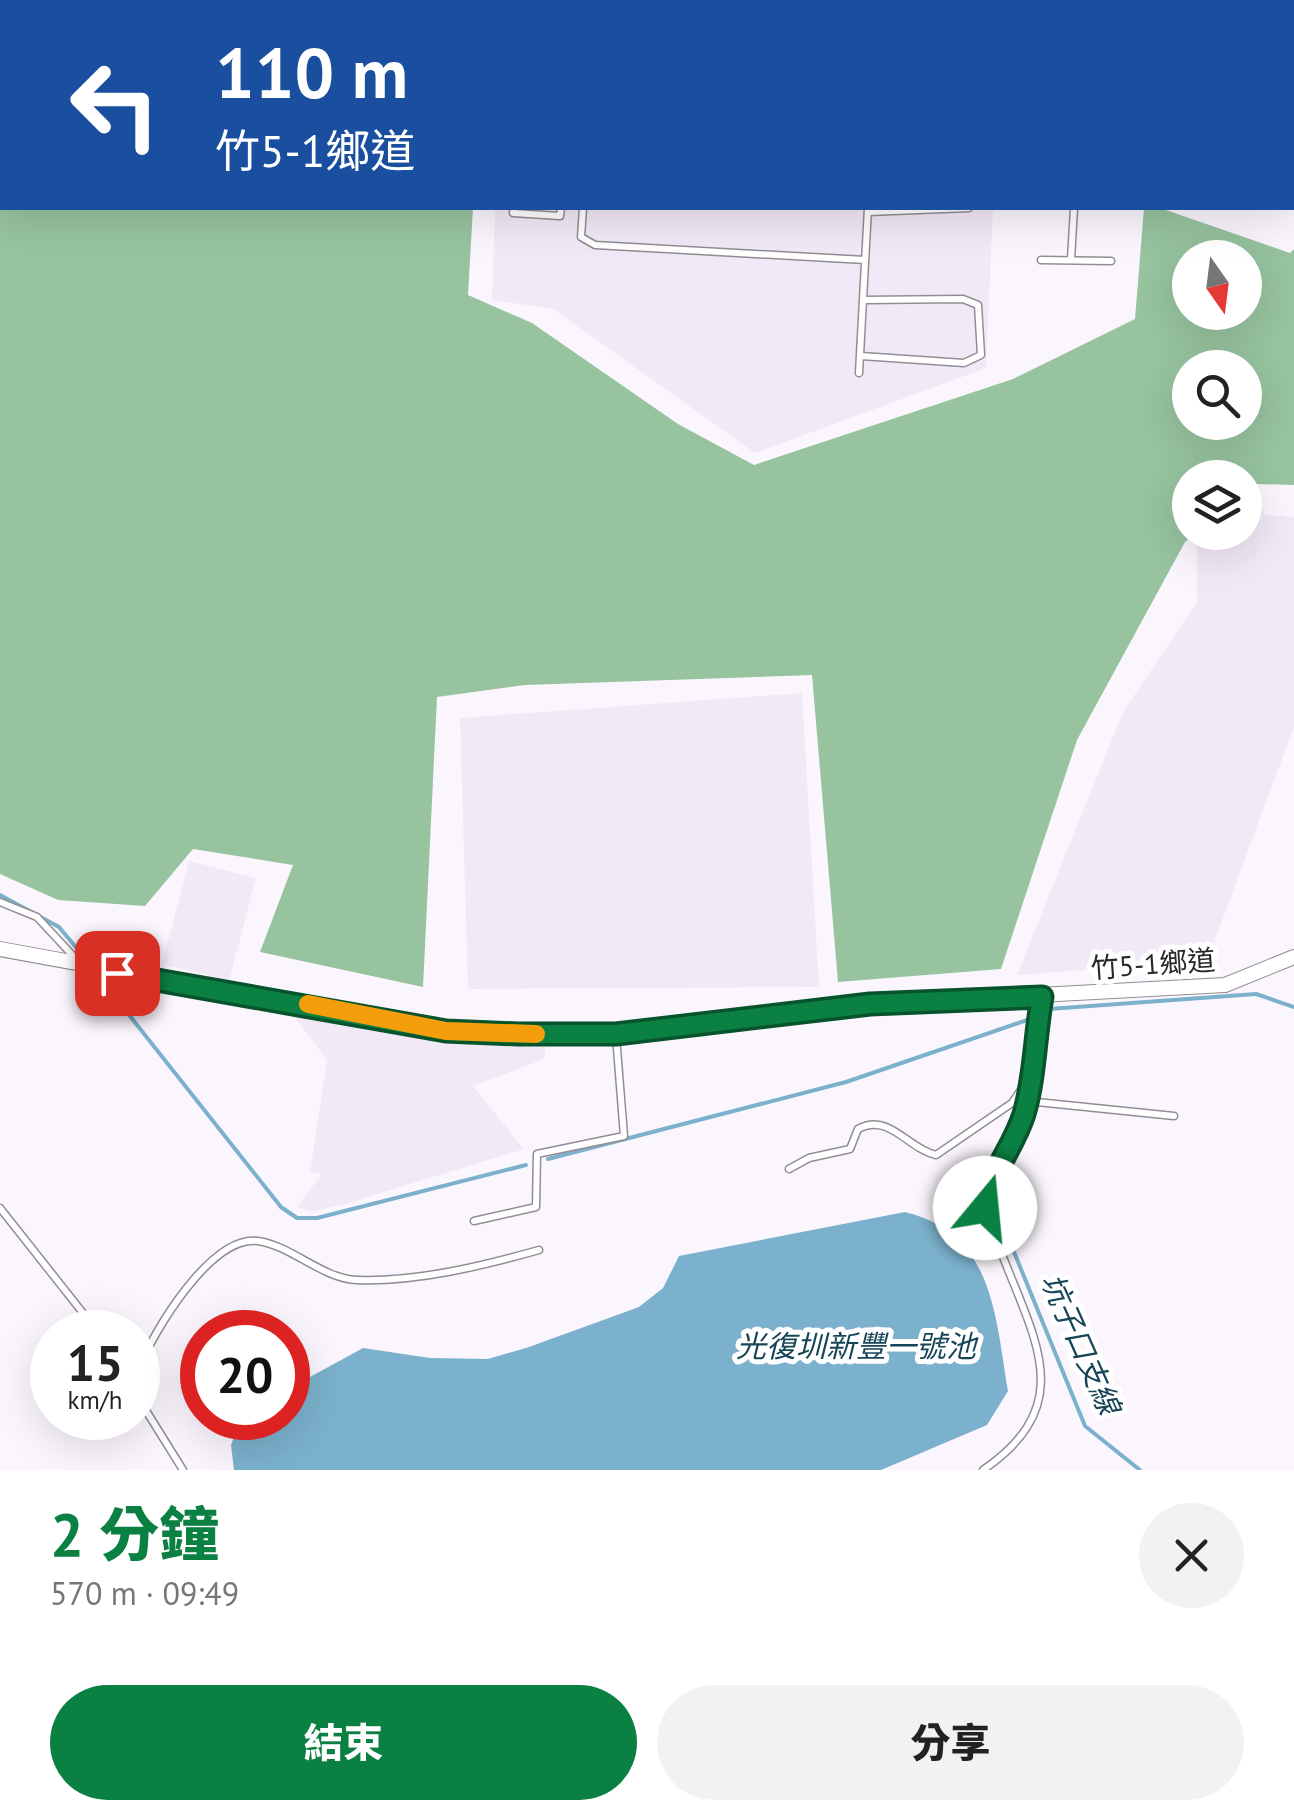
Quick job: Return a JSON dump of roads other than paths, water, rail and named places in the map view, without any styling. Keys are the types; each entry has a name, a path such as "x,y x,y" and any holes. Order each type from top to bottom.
{"street":[{"name":"竹5-1鄉道","path":"0,949 84,968 446,1031 616,1034 870,1004 1225,985 1294,957"}],"lane":[{"path":"514,210 513,213 560,216 560,210"},
{"path":"584,210 581,237 595,246 865,260"},
{"path":"859,373 868,210"},
{"path":"1071,260 1074,210"},
{"path":"1041,260 1111,261"},
{"path":"861,356 964,364 981,355 978,305 963,300 865,300"},
{"path":"0,902 37,918 84,968"},
{"path":"983,1470 1009,1452 1029,1429 1043,1390 1042,1366 1030,1326 985,1208 992,1174 1016,1133 1027,1101 1042,997"},
{"path":"474,1221 536,1207 537,1154 624,1136 616,1034"},
{"path":"789,1168 809,1158 850,1149 858,1129 869,1124 891,1128 936,1155 1012,1103 1030,1077"},
{"path":"1027,1101 1174,1116"},
{"path":"0,1208 81,1310"},
{"path":"160,1323 192,1282 235,1246 256,1240 354,1280 478,1267 538,1250"},
{"path":"160,1433 183,1470"}],"water":[{"name":"光復圳新豐一號池","path":"905,1212 934,1223 956,1238 985,1280 1008,1391 987,1425 881,1470 234,1470 233,1440 310,1440 310,1377 363,1348 430,1358 488,1359 639,1307 663,1288 679,1256"}],"waterway":[{"path":"0,895 59,927 84,957"},
{"path":"103,982 281,1207 297,1218 317,1218 526,1165"},
{"path":"1049,1009 1256,994 1294,1007"},
{"name":"坑子口支線","path":"1036,1091 1050,1009"},
{"path":"548,1159 846,1082 1027,1020"},
{"name":"坑子口支線","path":"1033,1113 993,1179 992,1198 1085,1426 1140,1470"}]}
